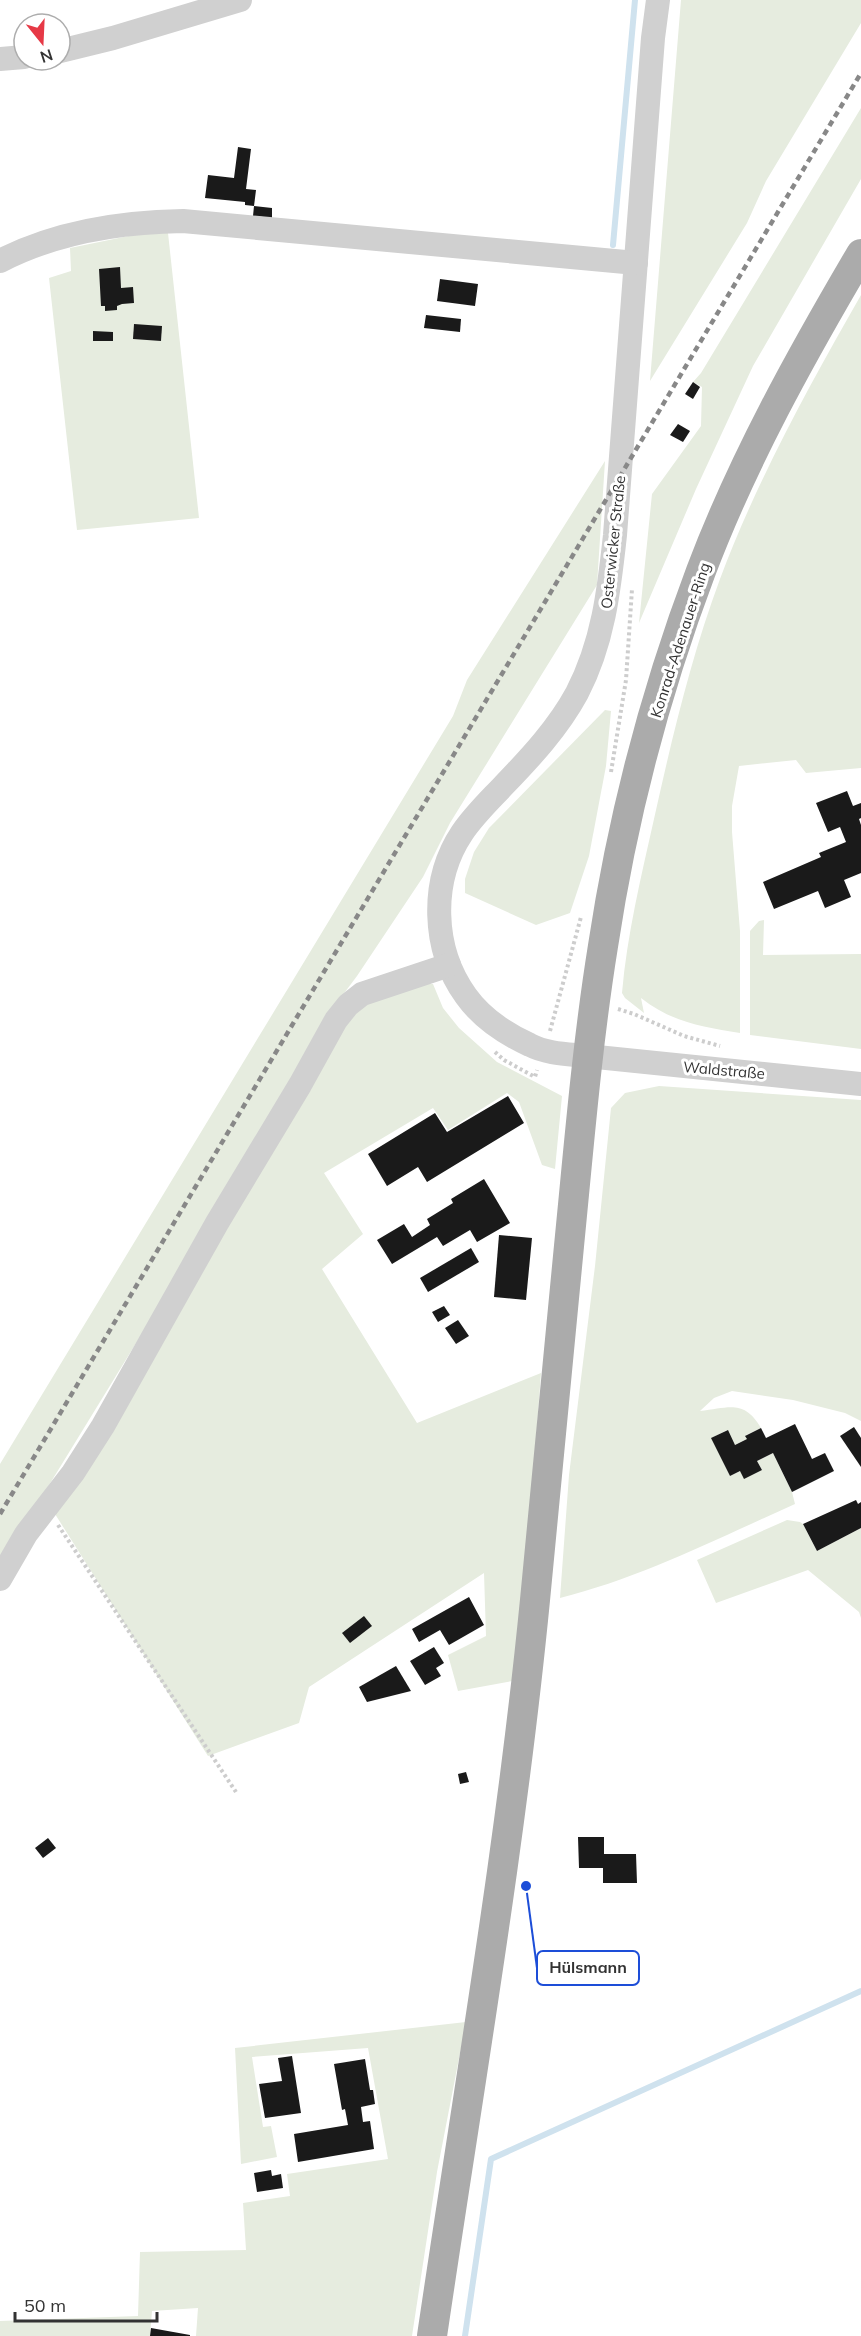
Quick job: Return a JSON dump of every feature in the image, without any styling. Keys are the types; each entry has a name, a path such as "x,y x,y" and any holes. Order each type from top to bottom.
{"main road":[{"name":"Konrad-Adenauer-Ring","path":"432,2336 519,1749 587,1056 603,940 622,846 642,760 675,646 701,571 754,450 816,330 861,254"}],"street":[{"path":"72,48 240,0"},
{"name":"Osterwicker Straße","path":"587,1056 544,1051 531,1046 499,1027 476,1008 466,996 449,966 440,931 439,912 444,877 454,846 475,816 547,739 563,717 588,670 605,616 615,535 658,0"},
{"path":"0,261 49,241 95,228 143,222 183,221 636,262"},
{"path":"0,1579 26,1534 73,1473 103,1426 217,1223 300,1085 336,1020 348,1005 362,994 449,966"},
{"name":"Waldstraße","path":"587,1056 861,1084"}],"path":[{"path":"617,1009 684,1036 724,1047"},
{"path":"43,1511 57,1524 236,1791"}],"shaded area":[{"path":"681,0 861,0 861,23 766,181 747,223 650,381"},
{"path":"861,108 861,179 753,366 696,489 639,623 652,494 701,426 702,387 693,382 701,373"},
{"path":"148,232 168,233 199,518 77,530 49,278 71,271 70,248"},
{"path":"861,295 861,768 806,773 796,760 739,766 732,806 732,832 740,931 740,1033 700,1026 676,1018 641,998 644,1013 622,993 627,950 639,884 668,758 700,638 720,579 750,506 803,399"},
{"path":"605,461 597,585 450,823 423,877 357,976 324,1020 298,1079 0,1565 0,1464 453,716 467,680"},
{"path":"605,710 611,711 606,766 589,856 570,913 536,925 465,893 465,879 474,852 489,828"},
{"path":"764,920 763,955 861,954 861,1049 750,1035 750,931 759,921"},
{"path":"413,983 433,984 443,1008 459,1028 497,1062 562,1096 555,1169 542,1165 519,1102 507,1093 448,1130 433,1108 324,1173 363,1234 322,1269 417,1423 541,1373 518,1680 458,1691 448,1655 486,1636 484,1573 309,1687 299,1723 208,1756 55,1514 341,1024 365,1001"},
{"path":"659,1086 861,1100 861,1421 845,1413 793,1400 732,1391 714,1398 700,1411 728,1407 742,1409 755,1419 761,1428 746,1435 747,1439 735,1445 727,1430 712,1438 730,1476 740,1471 762,1470 757,1461 773,1453 792,1492 795,1504 620,1580 560,1598 569,1475 595,1266 611,1108 625,1093"},
{"path":"787,1520 803,1524 817,1551 861,1528 861,1618 859,1612 808,1570 716,1603 697,1560"},
{"path":"466,2022 437,2172 412,2336 196,2336 198,2308 152,2311 150,2336 0,2336 0,2321 138,2316 140,2252 246,2250 243,2203 290,2196 287,2174 388,2159 368,2048 252,2057 263,2127 271,2126 277,2157 241,2164 235,2048"}],"building":[{"path":"238,147 251,149 246,189 256,190 254,206 245,205 245,202 205,198 208,175 234,178"},
{"path":"254,206 272,208 272,218 253,216"},
{"path":"120,267 121,288 133,287 134,303 117,306 117,310 105,311 105,306 101,306 99,269"},
{"path":"440,279 478,284 475,306 437,301"},
{"path":"426,315 461,319 460,332 424,328"},
{"path":"134,324 162,326 161,341 133,339"},
{"path":"93,331 113,332 113,341 93,341"},
{"path":"693,382 700,387 693,399 685,394"},
{"path":"678,424 690,431 683,442 670,435"},
{"path":"847,791 853,806 861,803 861,818 859,819 861,873 844,880 851,897 825,908 818,891 774,909 763,882 821,857 819,853 846,842 840,827 828,832 816,803"},
{"path":"508,1096 524,1123 427,1182 418,1167 387,1186 368,1154 435,1113 447,1132"},
{"path":"484,1179 510,1223 477,1242 470,1230 443,1246 437,1237 392,1264 377,1240 404,1224 412,1237 430,1225 427,1219 453,1203 451,1199"},
{"path":"499,1235 532,1238 526,1300 494,1297"},
{"path":"471,1248 479,1262 428,1292 420,1278"},
{"path":"444,1306 450,1315 438,1322 432,1312"},
{"path":"458,1320 469,1336 456,1344 445,1328"},
{"path":"795,1424 812,1459 825,1453 834,1471 792,1492 773,1453 757,1461 762,1470 744,1479 740,1471 730,1476 711,1438 728,1430 735,1445 747,1439 745,1436 761,1428 766,1438"},
{"path":"854,1427 861,1438 861,1467 840,1436"},
{"path":"856,1500 858,1504 861,1502 861,1528 817,1551 803,1524"},
{"path":"469,1597 484,1625 449,1645 440,1630 419,1642 412,1629"},
{"path":"364,1616 372,1626 350,1643 342,1633"},
{"path":"434,1647 444,1663 436,1668 441,1676 425,1685 410,1661"},
{"path":"396,1666 411,1691 367,1702 359,1687"},
{"path":"466,1772 469,1782 460,1784 458,1774"},
{"path":"578,1837 604,1837 604,1854 636,1854 637,1883 603,1883 603,1868 579,1868"},
{"path":"48,1838 56,1848 43,1858 35,1848"},
{"path":"292,2056 301,2113 265,2118 259,2084 282,2081 278,2058"},
{"path":"365,2059 370,2090 373,2090 375,2104 361,2107 363,2122 370,2121 374,2149 298,2162 294,2134 348,2125 345,2109 342,2110 334,2064"},
{"path":"271,2170 272,2176 281,2174 283,2188 257,2192 254,2173"},
{"path":"151,2328 190,2335 190,2336 150,2336"}],"waterway":[{"path":"613,245 635,0"},
{"path":"465,2336 491,2159 861,1991"}],"railway":[{"path":"0,1514 861,73"}],"place":[{"name":"Hülsmann","path":"526,1886"}]}
